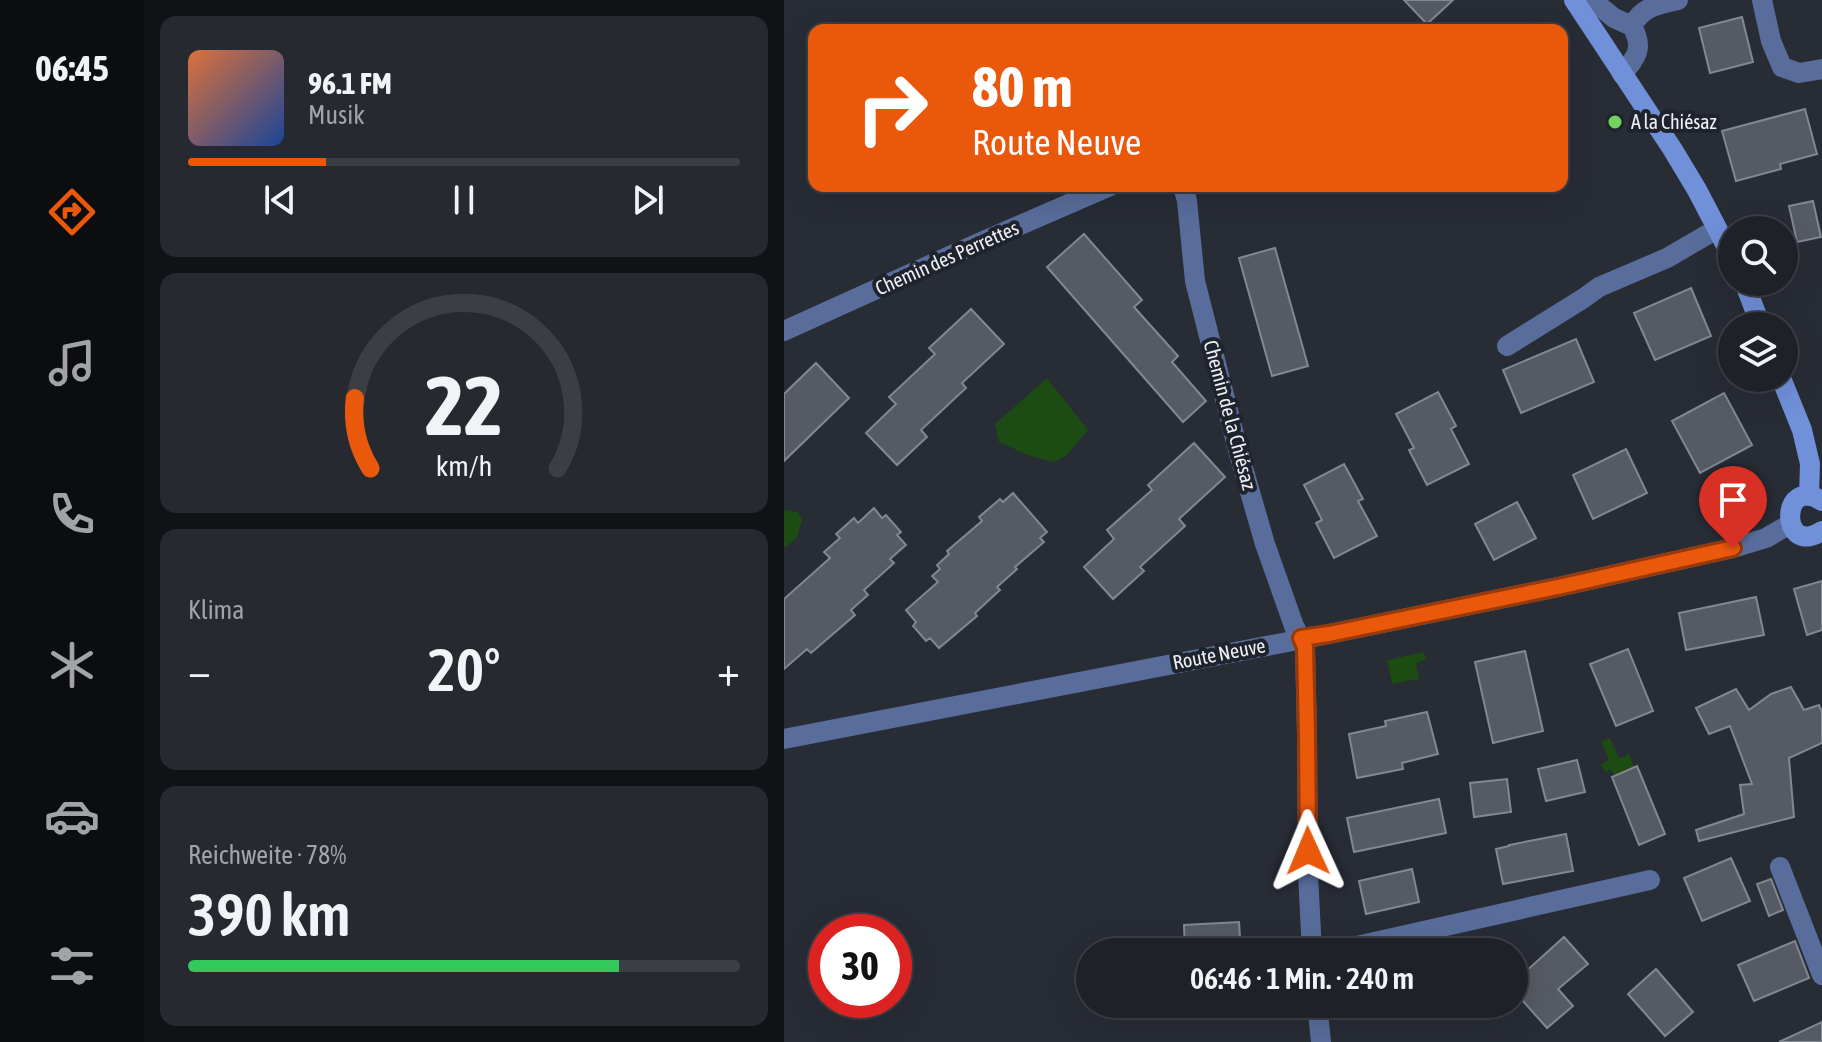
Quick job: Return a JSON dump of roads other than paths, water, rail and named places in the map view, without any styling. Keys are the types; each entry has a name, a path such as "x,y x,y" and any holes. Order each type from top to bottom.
{"main road":[{"path":"1574,0 1697,190 1717,229"},
{"path":"1787,392 1802,430 1815,499 1796,500 1789,511 1790,524 1804,536 1822,531"}],"street":[{"path":"1592,0 1614,18 1632,26 1638,37 1638,52 1622,74"},
{"path":"1632,26 1645,9 1678,0"},
{"path":"1762,0 1771,41 1782,67 1799,73 1822,69"},
{"name":"Chemin des Perrettes","path":"784,331 1097,192"},
{"name":"Chemin de la Chiésaz","path":"1185,192 1195,281 1239,454 1265,544 1294,626 1305,647 1311,938"},
{"path":"1507,346 1599,287 1667,258 1717,229"},
{"name":"Route Neuve","path":"784,739 1344,631 1704,555 1766,538 1790,524"},
{"path":"1780,867 1822,975"},
{"path":"1392,938 1650,880"},
{"path":"1318,1018 1321,1042"}],"place":[{"name":"A la Chiésaz","path":"1615,122"}]}
